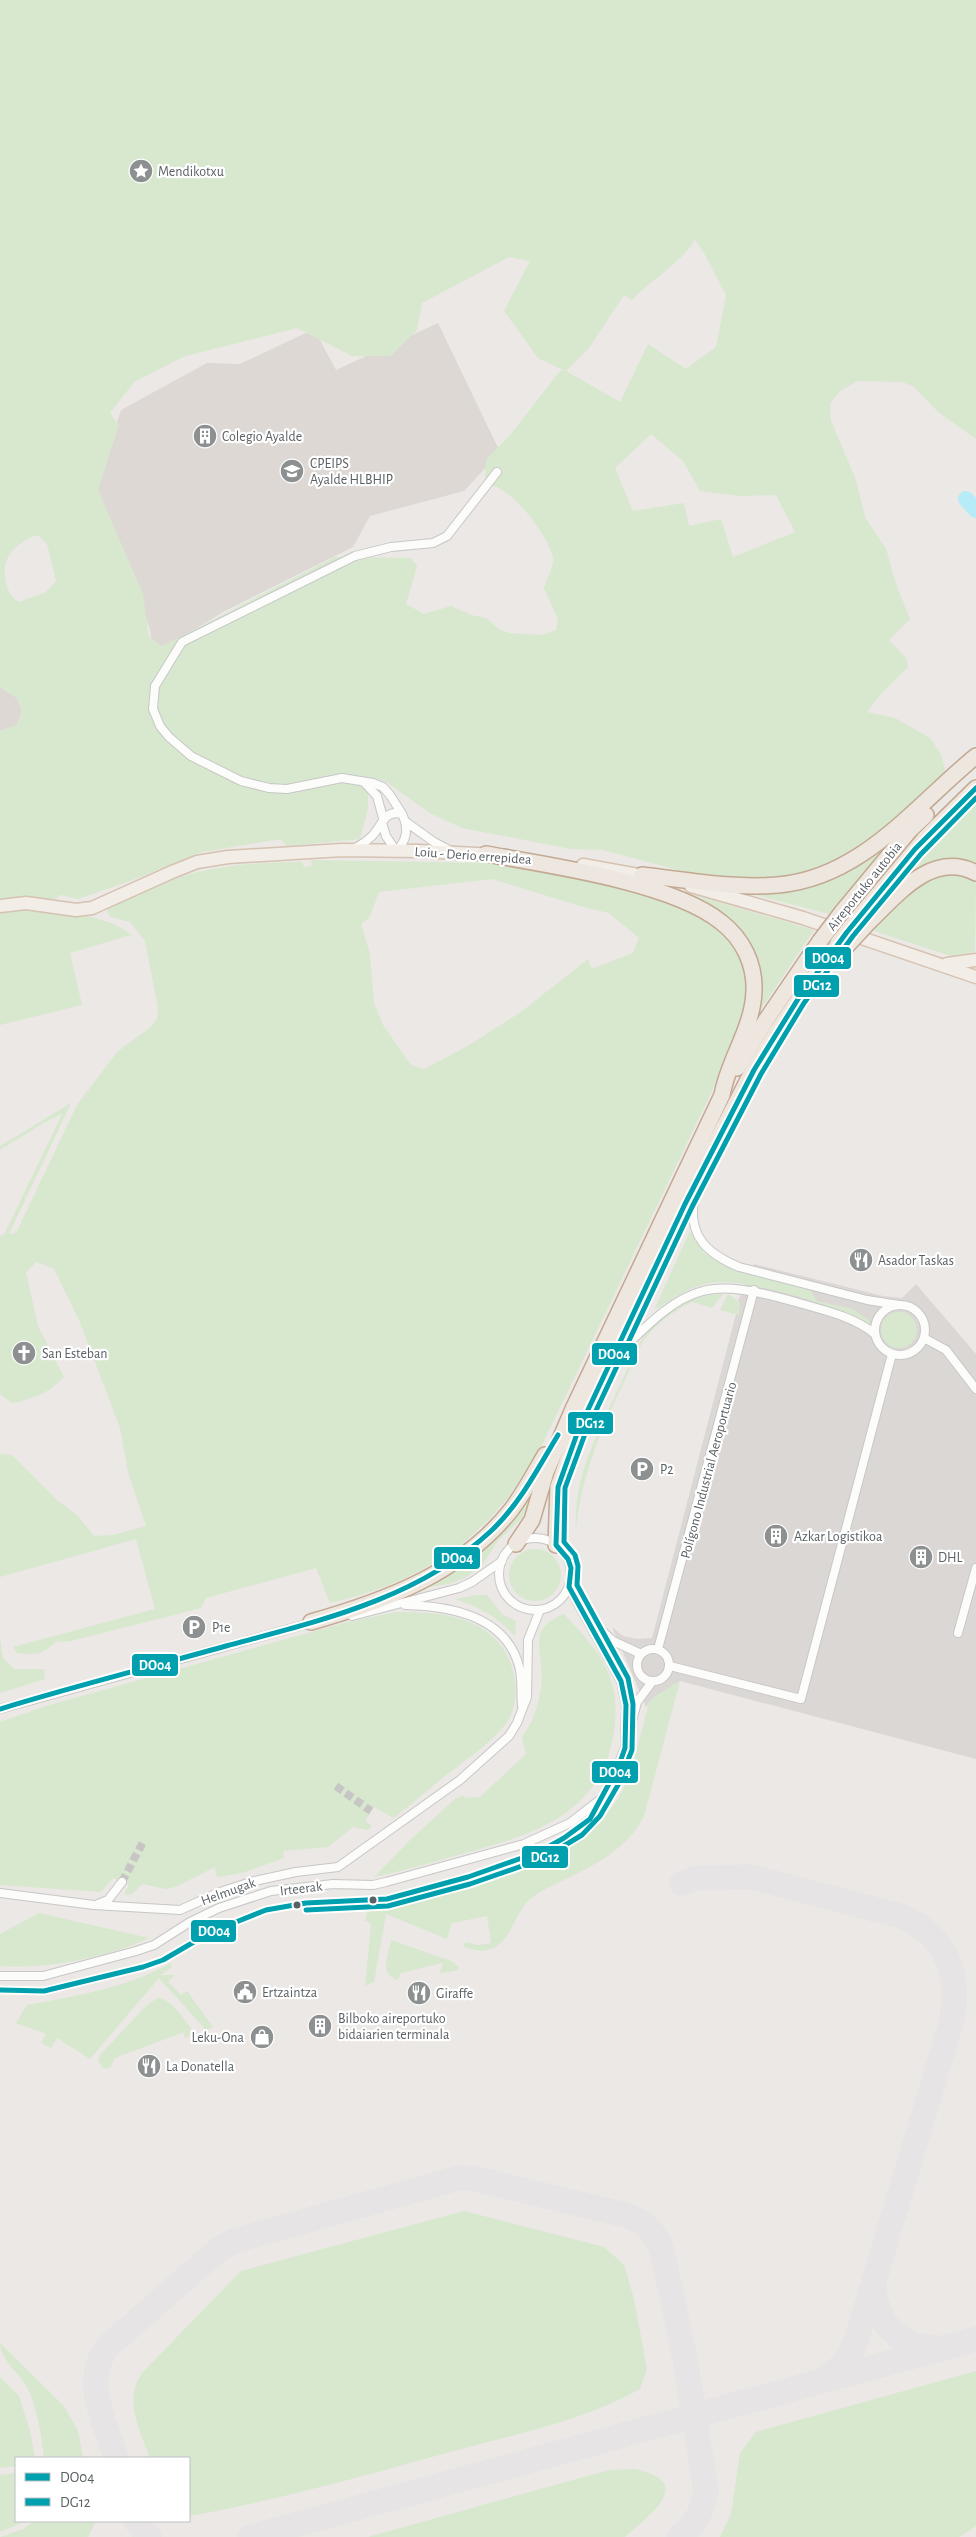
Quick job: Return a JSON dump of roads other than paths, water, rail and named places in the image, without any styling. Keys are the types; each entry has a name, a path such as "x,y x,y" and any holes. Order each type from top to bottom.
{"highway":[{"path":"642,875 754,886 781,885 824,874 866,852 976,756"},
{"name":"Aireportuko autobia","path":"722,1096 766,1020 842,912 910,830 976,768"},
{"name":"Aireportuko autobia","path":"556,1545 556,1506 562,1471 578,1431 737,1102 777,1031 840,947 863,920 924,838 976,788"},
{"path":"486,854 601,877 680,899 721,922 738,938 749,957 754,975 751,1012 725,1078 722,1096 573,1409 546,1472 537,1509 516,1544"},
{"path":"863,920 925,873 941,867 956,866 976,873"},
{"path":"311,1622 411,1587 430,1577 470,1550 511,1511 573,1409"}],"main road":[{"name":"Loiu - Derio errepidea","path":"0,906 26,903 76,910 105,903 197,862 257,854 351,850 486,854 548,860 642,875 742,899 942,964 976,977"},
{"path":"942,964 976,960"}],"street":[{"path":"364,782 377,796 386,836 396,851 406,838 404,818 397,802 383,787 364,782 342,778 330,779 287,790 241,780 191,756 169,737 160,726 153,709 155,686 182,642 355,556 392,547 433,543 447,536 497,472"},
{"path":"351,850 372,835 389,814 404,818 434,842 458,853"},
{"path":"698,1180 692,1211 695,1228 703,1244 711,1253 739,1267 867,1300 899,1305 914,1309 920,1315 925,1330 924,1338 920,1345 908,1355 892,1354 881,1347 875,1334 876,1323 882,1313 899,1305"},
{"path":"614,1358 668,1306 688,1296 720,1287 754,1290 852,1318 875,1334"},
{"name":"Polígono Industrial Aeroportuario","path":"658,1649 754,1290"},
{"path":"924,1338 946,1350 976,1389"},
{"path":"670,1666 801,1699 892,1354"},
{"path":"0,1709 311,1622 338,1620 458,1588 472,1582 502,1561 516,1544 523,1540 541,1538 556,1545 568,1559 571,1578 569,1587 562,1598 552,1606 540,1610 522,1608 507,1597 500,1580 502,1561"},
{"path":"958,1633 976,1568"},
{"path":"569,1587 621,1681 626,1705 625,1748"},
{"path":"395,1605 448,1608 464,1612 481,1620 500,1634 514,1653 520,1669 522,1712"},
{"path":"522,1712 528,1683 528,1640 540,1610"},
{"path":"582,1612 613,1641 641,1654"},
{"path":"625,1748 637,1702 652,1682 664,1678 670,1666 667,1656 658,1649 652,1648 641,1654 636,1665 638,1671 646,1680 652,1682"},
{"name":"Helmugak","path":"0,1893 94,1905 180,1910 220,1892 254,1881 296,1872 333,1868 404,1822 460,1780 509,1736 522,1712"},
{"name":"Irteerak","path":"0,1976 20,1978 43,1976 136,1951 154,1945 190,1922 219,1908 270,1891 333,1884 373,1885 524,1844 570,1823 601,1800 611,1782 625,1748"},
{"path":"94,1905 108,1900 122,1882"}],"waterway":[{"path":"966,499 976,510"}],"tunnel":[{"path":"336,1786 371,1811"},
{"path":"122,1882 144,1840"}],"place":[{"name":"Mendikotxu","path":"141,171"},
{"name":"Colegio Ayalde","path":"205,436"},
{"name":"CPEIPS Ayalde HLBHIP","path":"292,471"},
{"name":"Asador Taskas","path":"861,1260"},
{"name":"San Esteban","path":"24,1353"},
{"name":"P2","path":"642,1469"},
{"name":"Azkar Logistikoa","path":"776,1536"},
{"name":"DHL","path":"921,1557"},
{"name":"P1e","path":"194,1627"},
{"name":"Ertzaintza","path":"245,1992"},
{"name":"Giraffe","path":"419,1993"},
{"name":"Bilboko aireportuko bidaiarien terminala","path":"320,2026"},
{"name":"Leku-Ona","path":"262,2037"},
{"name":"La Donatella","path":"149,2066"}]}
